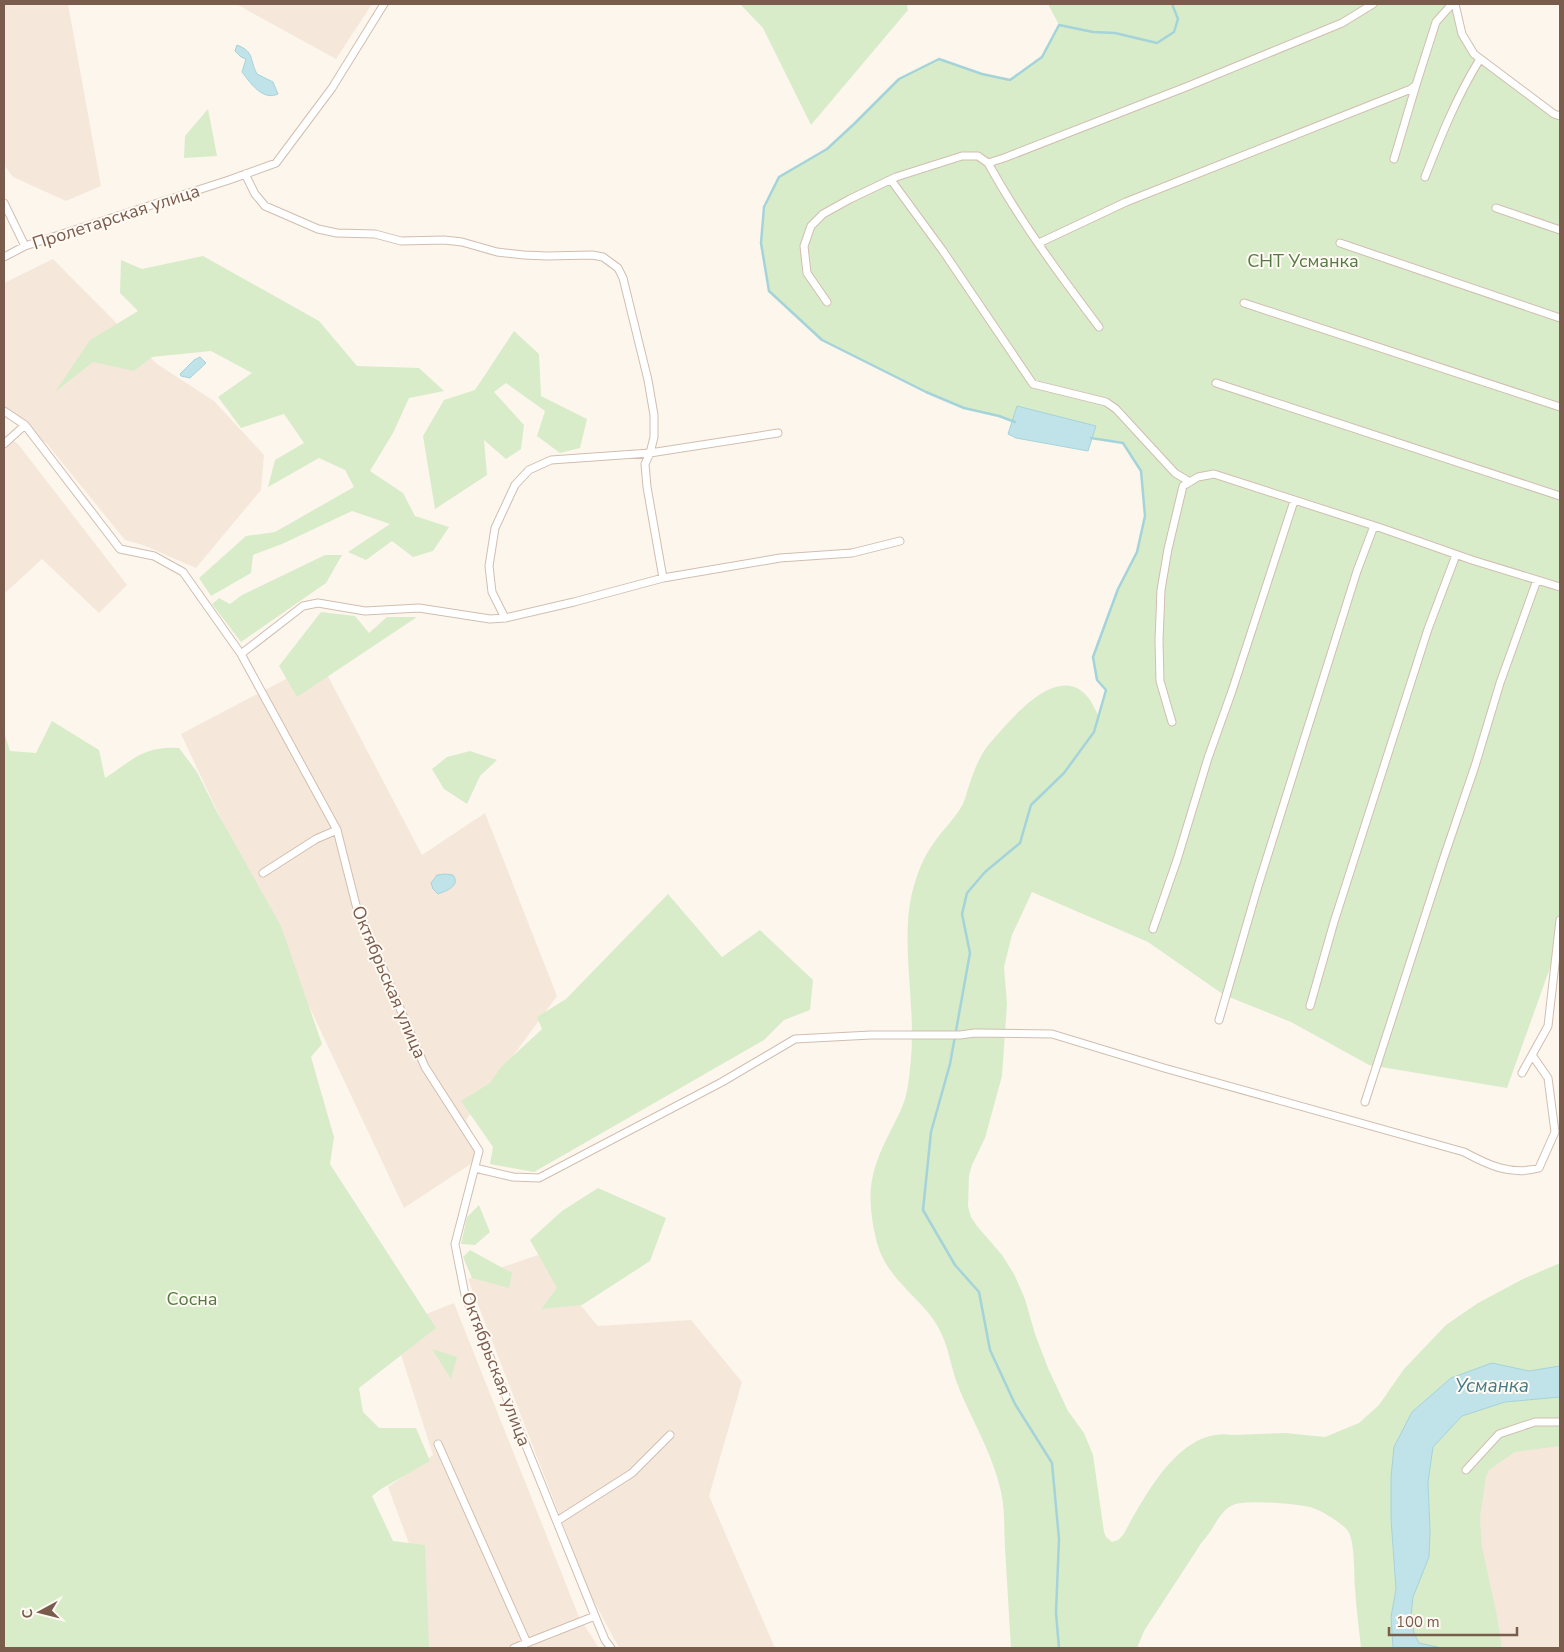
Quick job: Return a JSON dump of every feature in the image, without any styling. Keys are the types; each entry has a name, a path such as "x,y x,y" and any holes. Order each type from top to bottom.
{"street":[{"name":"Пролетарская улица","path":"4,257 25,246 276,163 332,88 384,4"},
{"path":"988,163 1342,23 1373,4"},
{"path":"1394,159 1436,22 1453,4 1462,34 1474,54 1554,114 1560,116"},
{"path":"1425,177 1466,81 1480,59"},
{"path":"1039,243 1126,202 1411,90 1416,84"},
{"path":"827,302 807,274 804,246 811,226 823,214 891,180 962,156 978,156 988,163 1005,194 1063,279 1099,327"},
{"path":"245,174 255,194 266,206 318,229 338,233 375,234 401,241 444,240 462,242 497,252 524,255 592,255 603,257 618,268 623,278 648,380 654,415 654,437 645,464 647,487 663,578"},
{"path":"891,180 943,251 1033,384 1106,402 1116,409 1175,474 1190,482"},
{"path":"4,203 25,246"},
{"path":"1496,208 1560,230"},
{"path":"1340,243 1560,318"},
{"path":"1244,303 1560,407"},
{"path":"1216,383 1560,496"},
{"name":"Октябрьская улица","path":"4,411 25,425 120,549 154,556 183,572 241,654 337,830 356,905 425,1067 479,1150 455,1244 466,1295 595,1616 605,1640 611,1648"},
{"path":"4,444 25,425"},
{"path":"505,618 492,592 489,566 495,528 515,485 529,470 551,460 650,453 778,433"},
{"path":"1172,722 1160,681 1161,590 1168,549 1183,486 1198,476 1214,474 1456,555 1560,587"},
{"path":"1153,929 1294,501"},
{"path":"1219,1020 1258,886 1357,570 1374,526"},
{"path":"241,654 302,606 318,603 365,611 419,608 490,619 505,618 663,578 780,558 852,552 900,541"},
{"path":"1310,1006 1334,922 1425,638 1456,555"},
{"path":"1365,1102 1475,766 1500,683 1537,580"},
{"path":"263,873 316,839 337,830"},
{"path":"1522,1073 1548,1026 1560,920"},
{"path":"475,1168 513,1176 539,1178 722,1082 795,1039 870,1035 960,1035 974,1033 1052,1034 1164,1068 1464,1152 1490,1166 1526,1172 1539,1168 1554,1132 1548,1078 1532,1054"},
{"path":"1466,1470 1499,1434 1535,1422 1560,1422"},
{"path":"556,1521 632,1473 670,1435"},
{"path":"438,1444 527,1643"},
{"path":"514,1648 595,1616"}],"shaded area":[{"path":"4,4 68,4 101,186 66,201 13,177 4,165"},
{"path":"236,4 372,4 336,59"},
{"path":"53,259 157,364 214,401 264,455 261,490 196,568 143,545 125,540 47,444 4,412 4,283"},
{"path":"4,434 18,444 127,585 99,613 42,559 4,594"},
{"path":"320,661 422,855 485,813 557,996 466,1120 483,1156 404,1208 181,734"},
{"path":"538,1255 598,1326 691,1320 742,1382 709,1496 775,1648 619,1648 591,1596 468,1279"},
{"path":"454,1303 579,1617 599,1648 380,1648 427,1592 388,1487 433,1455 398,1345 398,1325"},
{"path":"1560,1435 1560,1648 1471,1648 1461,1444"}],"green space":[{"path":"740,4 907,4 908,10 811,125 763,28"},
{"name":"СНТ Усманка","path":"1048,4 1458,4 1464,34 1476,52 1560,113 1560,940 1507,1088 1369,1065 1291,1022 1224,995 1148,942 1032,892 1012,935 1004,967 1007,1004 1002,1076 985,1138 972,1165 969,1176 968,1206 971,1217 1002,1255 1014,1274 1025,1299 1035,1334 1048,1368 1068,1411 1084,1433 1093,1455 1104,1532 1106,1537 1112,1542 1118,1540 1123,1535 1142,1502 1166,1468 1180,1453 1196,1442 1213,1435 1285,1433 1325,1437 1359,1423 1379,1405 1404,1369 1446,1325 1478,1303 1523,1279 1560,1263 1560,1446 1515,1452 1489,1470 1486,1477 1480,1517 1482,1547 1502,1648 1361,1648 1355,1596 1353,1550 1348,1531 1332,1518 1313,1508 1249,1502 1233,1505 1220,1517 1144,1631 1137,1648 1011,1648 1004,1513 993,1464 957,1383 942,1335 927,1311 888,1268 876,1239 871,1209 871,1184 883,1147 904,1102 910,1070 912,1028 908,926 909,910 918,875 930,848 963,804 978,762 984,752 1019,711 1045,691 1059,686 1072,686 1086,695 1099,716 1106,690 1097,680 1093,657 1118,589 1137,552 1145,516 1141,471 1123,443 1071,435 964,408 926,392 822,340 769,291 761,243 764,207 779,177 827,149 899,79 939,59 982,74 1011,80 1042,57 1059,25"},
{"path":"208,109 217,156 184,158 185,136"},
{"path":"203,256 319,321 357,366 419,368 444,391 409,398 393,433 370,471 403,493 415,516 449,527 433,551 413,557 392,541 366,560 348,552 390,524 352,511 282,544 253,555 251,573 211,596 199,578 246,536 275,532 354,487 345,470 319,458 268,487 275,460 304,443 284,414 241,428 218,397 252,373 211,351 152,357 134,371 93,362 55,392 90,340 138,311 120,293 121,260 142,269"},
{"path":"514,331 539,354 541,396 587,419 580,448 560,453 537,436 545,411 506,383 494,392 524,425 521,449 506,459 484,440 487,475 435,509 423,436 444,400 475,390"},
{"path":"325,555 342,555 326,583 241,642 212,604 219,598 230,604 242,595"},
{"path":"321,612 355,616 369,633 387,617 417,617 297,697 279,666"},
{"name":"Сосна","path":"52,721 99,750 105,778 131,760 147,752 156,749 179,748 197,772 217,812 281,926 322,1044 311,1057 334,1137 330,1164 436,1328 359,1388 363,1412 379,1428 416,1428 430,1461 372,1496 393,1541 425,1545 429,1648 4,1648 4,732 10,751 36,753"},
{"path":"470,751 497,760 480,776 467,804 444,789 432,769 447,757"},
{"path":"668,894 722,957 760,930 813,980 810,1010 784,1020 764,1040 534,1172 490,1164 493,1147 461,1101 490,1083 501,1067 542,1029 537,1017 566,999"},
{"path":"598,1188 666,1218 650,1261 582,1305 541,1309 557,1288 530,1240 562,1211"},
{"path":"479,1205 490,1232 475,1245 461,1244 467,1217"},
{"path":"470,1250 512,1273 509,1288 472,1278 463,1257"},
{"path":"432,1349 457,1357 451,1379"}],"water":[{"path":"237,45 247,50 257,74 273,82 278,94 273,96 262,93 249,81 242,72 246,59 235,51"},
{"path":"200,357 206,363 190,378 181,376 180,374 194,360"},
{"path":"1017,406 1096,426 1088,451 1016,438 1008,434"},
{"path":"437,875 453,875 455,879 454,885 438,894 433,889 431,883"},
{"name":"Усманка","path":"1492,1363 1529,1371 1560,1366 1560,1397 1505,1402 1462,1416 1433,1447 1428,1482 1429,1557 1413,1597 1411,1616 1414,1633 1419,1643 1442,1648 1393,1648 1391,1617 1396,1589 1391,1519 1391,1477 1394,1447 1412,1412 1451,1378"}],"waterway":[{"path":"1015,422 999,416 964,408 926,392 822,340 769,291 761,243 764,207 779,177 827,149 899,79 939,59 982,74 1010,80 1042,57 1059,25 1093,32 1115,33 1157,43 1174,32 1178,19 1172,4"},
{"path":"1059,1648 1056,1613 1059,1539 1052,1463 1015,1404 990,1350 979,1292 955,1265 923,1210 931,1132 950,1064 970,953 962,914 967,893 985,872 1020,843 1031,805 1064,773 1094,732 1106,690 1097,680 1093,657 1118,589 1137,552 1145,516 1141,471 1123,443 1091,438"}]}
